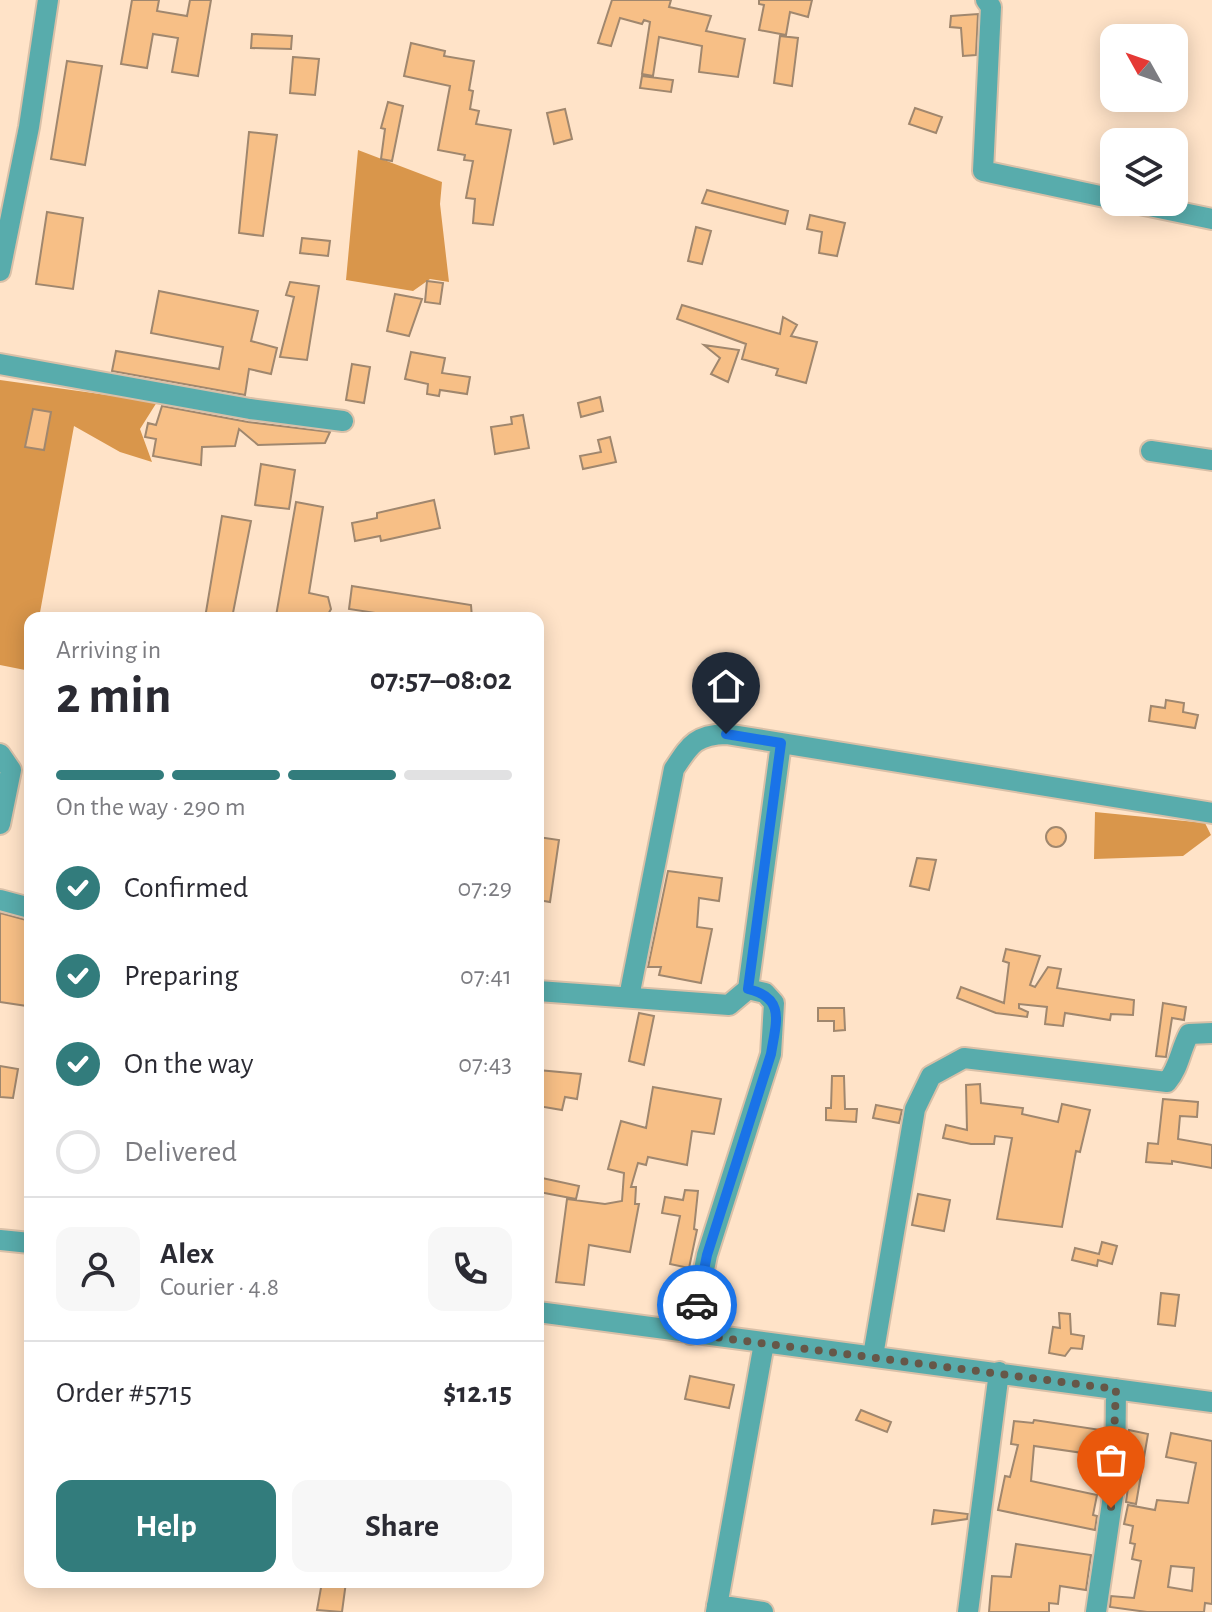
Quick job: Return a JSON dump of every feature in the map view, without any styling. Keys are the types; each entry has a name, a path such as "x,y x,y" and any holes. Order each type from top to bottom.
{"street":[{"path":"0,271 29,127 48,0"},
{"path":"986,0 991,7 983,171 1100,196"},
{"path":"1188,214 1212,219"},
{"path":"0,364 250,409 343,421"},
{"path":"1151,451 1212,460"},
{"path":"629,997 674,769 704,735 726,734 1212,813"},
{"path":"544,991 729,1005 748,989 781,743"},
{"path":"0,754 11,770 0,824"},
{"path":"0,900 24,906"},
{"path":"691,1334 707,1255 771,1054 774,1003 765,993 748,989"},
{"path":"873,1356 915,1109 931,1076 964,1058 1167,1082 1176,1070 1181,1049 1189,1034 1212,1033"},
{"path":"0,1240 24,1242"},
{"path":"544,1313 1212,1402"},
{"path":"763,1612 716,1608 764,1343"},
{"path":"968,1612 999,1372"},
{"path":"1096,1612 1115,1482 1116,1389"}],"shaded area":[{"path":"358,150 442,182 440,204 449,282 430,279 413,291 346,280"},
{"path":"0,380 157,402 140,429 152,462 120,452 74,426 40,612 24,612 24,670 0,665"},
{"path":"1095,812 1205,823 1211,835 1183,856 1094,859"}],"building":[{"path":"132,0 159,0 157,11 187,16 190,0 211,0 198,76 172,72 178,38 153,34 147,68 121,64"},
{"path":"612,0 671,0 669,7 711,16 706,31 745,39 738,77 699,72 702,46 659,37 653,76 642,74 650,22 644,20 642,24 620,18 611,46 598,43"},
{"path":"759,0 812,0 808,17 790,12 786,35 759,30 764,5 759,4"},
{"path":"978,14 976,55 963,56 961,28 950,27 951,16"},
{"path":"252,34 292,36 291,49 251,48"},
{"path":"780,36 798,38 792,86 774,83"},
{"path":"411,43 445,51 444,56 474,61 469,90 473,91 470,109 479,111 476,124 511,130 493,225 473,223 475,199 466,198 473,161 464,160 465,155 438,150 450,86 404,76"},
{"path":"293,57 319,59 315,95 290,93"},
{"path":"67,61 102,66 85,165 51,159"},
{"path":"642,76 673,80 671,92 640,88"},
{"path":"388,102 403,106 392,161 381,159 385,129 381,128"},
{"path":"915,108 942,117 936,133 909,124"},
{"path":"565,109 572,139 554,144 547,113"},
{"path":"249,132 277,135 263,236 239,233"},
{"path":"707,190 788,211 785,224 702,203"},
{"path":"47,212 83,218 73,289 36,284"},
{"path":"810,215 845,223 837,256 819,253 822,232 807,229"},
{"path":"696,227 711,231 702,264 688,261"},
{"path":"302,238 330,241 328,256 300,253"},
{"path":"427,281 443,283 440,304 425,302"},
{"path":"290,282 319,286 307,360 280,357 294,297 286,295"},
{"path":"159,291 258,311 251,341 277,348 271,374 249,369 245,395 112,371 116,351 219,369 223,347 151,333"},
{"path":"395,294 422,299 409,336 387,331"},
{"path":"682,305 780,334 783,317 797,325 791,336 817,342 806,383 776,375 778,369 742,359 746,344 677,319"},
{"path":"704,345 739,350 728,382 711,374 720,358"},
{"path":"411,352 445,358 442,373 470,377 467,394 440,390 439,396 427,394 428,384 405,379"},
{"path":"352,364 370,367 364,403 346,400"},
{"path":"600,397 603,411 581,417 578,403"},
{"path":"162,406 248,422 330,432 325,443 258,445 239,429 235,446 202,447 201,465 153,456 156,439 145,437 148,423 156,425"},
{"path":"33,409 51,412 44,450 25,447"},
{"path":"523,415 529,448 495,454 491,427 512,424 511,417"},
{"path":"610,437 616,462 583,469 580,456 601,452 598,440"},
{"path":"261,464 295,470 289,509 255,505"},
{"path":"434,500 440,528 381,541 380,536 355,541 352,523 377,518 377,513"},
{"path":"296,502 323,507 309,593 328,597 331,609 329,612 277,612"},
{"path":"222,516 251,521 233,612 206,612"},
{"path":"352,586 471,605 472,612 369,612 349,609"},
{"path":"1166,700 1184,703 1183,712 1198,715 1195,728 1149,721 1151,706 1165,708"},
{"path":"1052,827 1060,827 1066,837 1060,847 1052,847 1046,841 1046,833"},
{"path":"544,838 559,840 550,902 544,901"},
{"path":"917,858 936,860 929,890 910,886"},
{"path":"668,871 722,878 719,901 699,898 697,927 712,929 701,983 659,975 661,967 648,967"},
{"path":"0,913 24,919 24,1006 0,1002"},
{"path":"1006,949 1040,956 1030,985 1035,987 1048,967 1061,969 1057,988 1134,1000 1133,1015 1111,1014 1110,1020 1065,1013 1063,1026 1045,1024 1047,1007 1019,1004 1019,1008 1028,1012 1027,1017 996,1013 957,998 961,987 1004,1003 1009,963 1003,961"},
{"path":"1163,1003 1186,1007 1184,1020 1172,1018 1166,1057 1156,1056"},
{"path":"818,1008 844,1008 845,1030 834,1031 834,1021 818,1021"},
{"path":"639,1013 654,1016 644,1065 629,1061"},
{"path":"0,1066 18,1069 13,1098 0,1097"},
{"path":"544,1071 581,1074 577,1099 565,1097 562,1110 544,1107"},
{"path":"832,1076 844,1076 845,1109 857,1109 856,1122 826,1120 826,1108 831,1108"},
{"path":"980,1084 981,1103 1023,1108 1022,1114 1058,1122 1062,1104 1090,1110 1080,1152 1076,1151 1062,1227 997,1219 1012,1138 995,1136 994,1144 971,1144 943,1138 946,1125 967,1130 966,1085"},
{"path":"653,1087 721,1099 714,1134 692,1131 687,1165 648,1157 646,1165 638,1163 631,1187 636,1187 635,1204 639,1204 630,1252 589,1245 584,1285 556,1282 567,1199 605,1204 622,1201 624,1173 608,1169 621,1121 646,1128"},
{"path":"1163,1099 1198,1102 1197,1117 1180,1116 1178,1139 1212,1145 1212,1168 1172,1161 1172,1164 1146,1162 1148,1143 1158,1144"},
{"path":"876,1105 902,1110 899,1123 873,1118"},
{"path":"544,1178 579,1186 576,1199 544,1193"},
{"path":"685,1190 698,1191 694,1229 697,1230 689,1268 670,1264 680,1216 662,1213 665,1197 683,1200"},
{"path":"918,1194 950,1200 944,1231 912,1225"},
{"path":"1102,1242 1117,1246 1112,1264 1098,1260 1097,1266 1072,1260 1075,1248 1099,1254"},
{"path":"1161,1293 1179,1295 1175,1326 1158,1324"},
{"path":"1059,1313 1070,1314 1071,1334 1084,1336 1082,1349 1071,1348 1065,1356 1049,1353 1053,1327 1060,1328"},
{"path":"690,1376 734,1385 729,1408 685,1399"},
{"path":"861,1410 891,1422 887,1432 856,1420"},
{"path":"1034,1420 1101,1430 1097,1455 1034,1446 1031,1481 1097,1495 1093,1515 1097,1516 1095,1530 998,1510 1005,1476 1010,1477 1018,1445 1011,1444 1014,1421 1033,1423"},
{"path":"1129,1430 1148,1434 1136,1504 1126,1502 1134,1444 1128,1443"},
{"path":"1171,1433 1212,1441 1212,1604 1205,1603 1204,1612 1147,1612 1110,1607 1111,1596 1134,1598 1141,1561 1132,1559 1135,1544 1130,1543 1133,1526 1124,1524 1128,1505 1155,1510 1157,1500 1188,1503 1196,1463 1166,1457","holes":["1171,1566 1194,1568 1192,1591 1168,1587"]},
{"path":"934,1510 968,1514 967,1519 932,1524"},
{"path":"1016,1544 1091,1555 1086,1590 1060,1586 1058,1604 1049,1603 1049,1612 989,1612 992,1576 1011,1577"},
{"path":"321,1588 345,1588 342,1612 317,1610"}],"way so far":[{"path":"697,1305 691,1334 1116,1389 1115,1482 1111,1508"}],"route":[{"path":"697,1305 707,1255 771,1054 776,1022 774,1003 765,993 748,989 781,743 726,734"}]}
